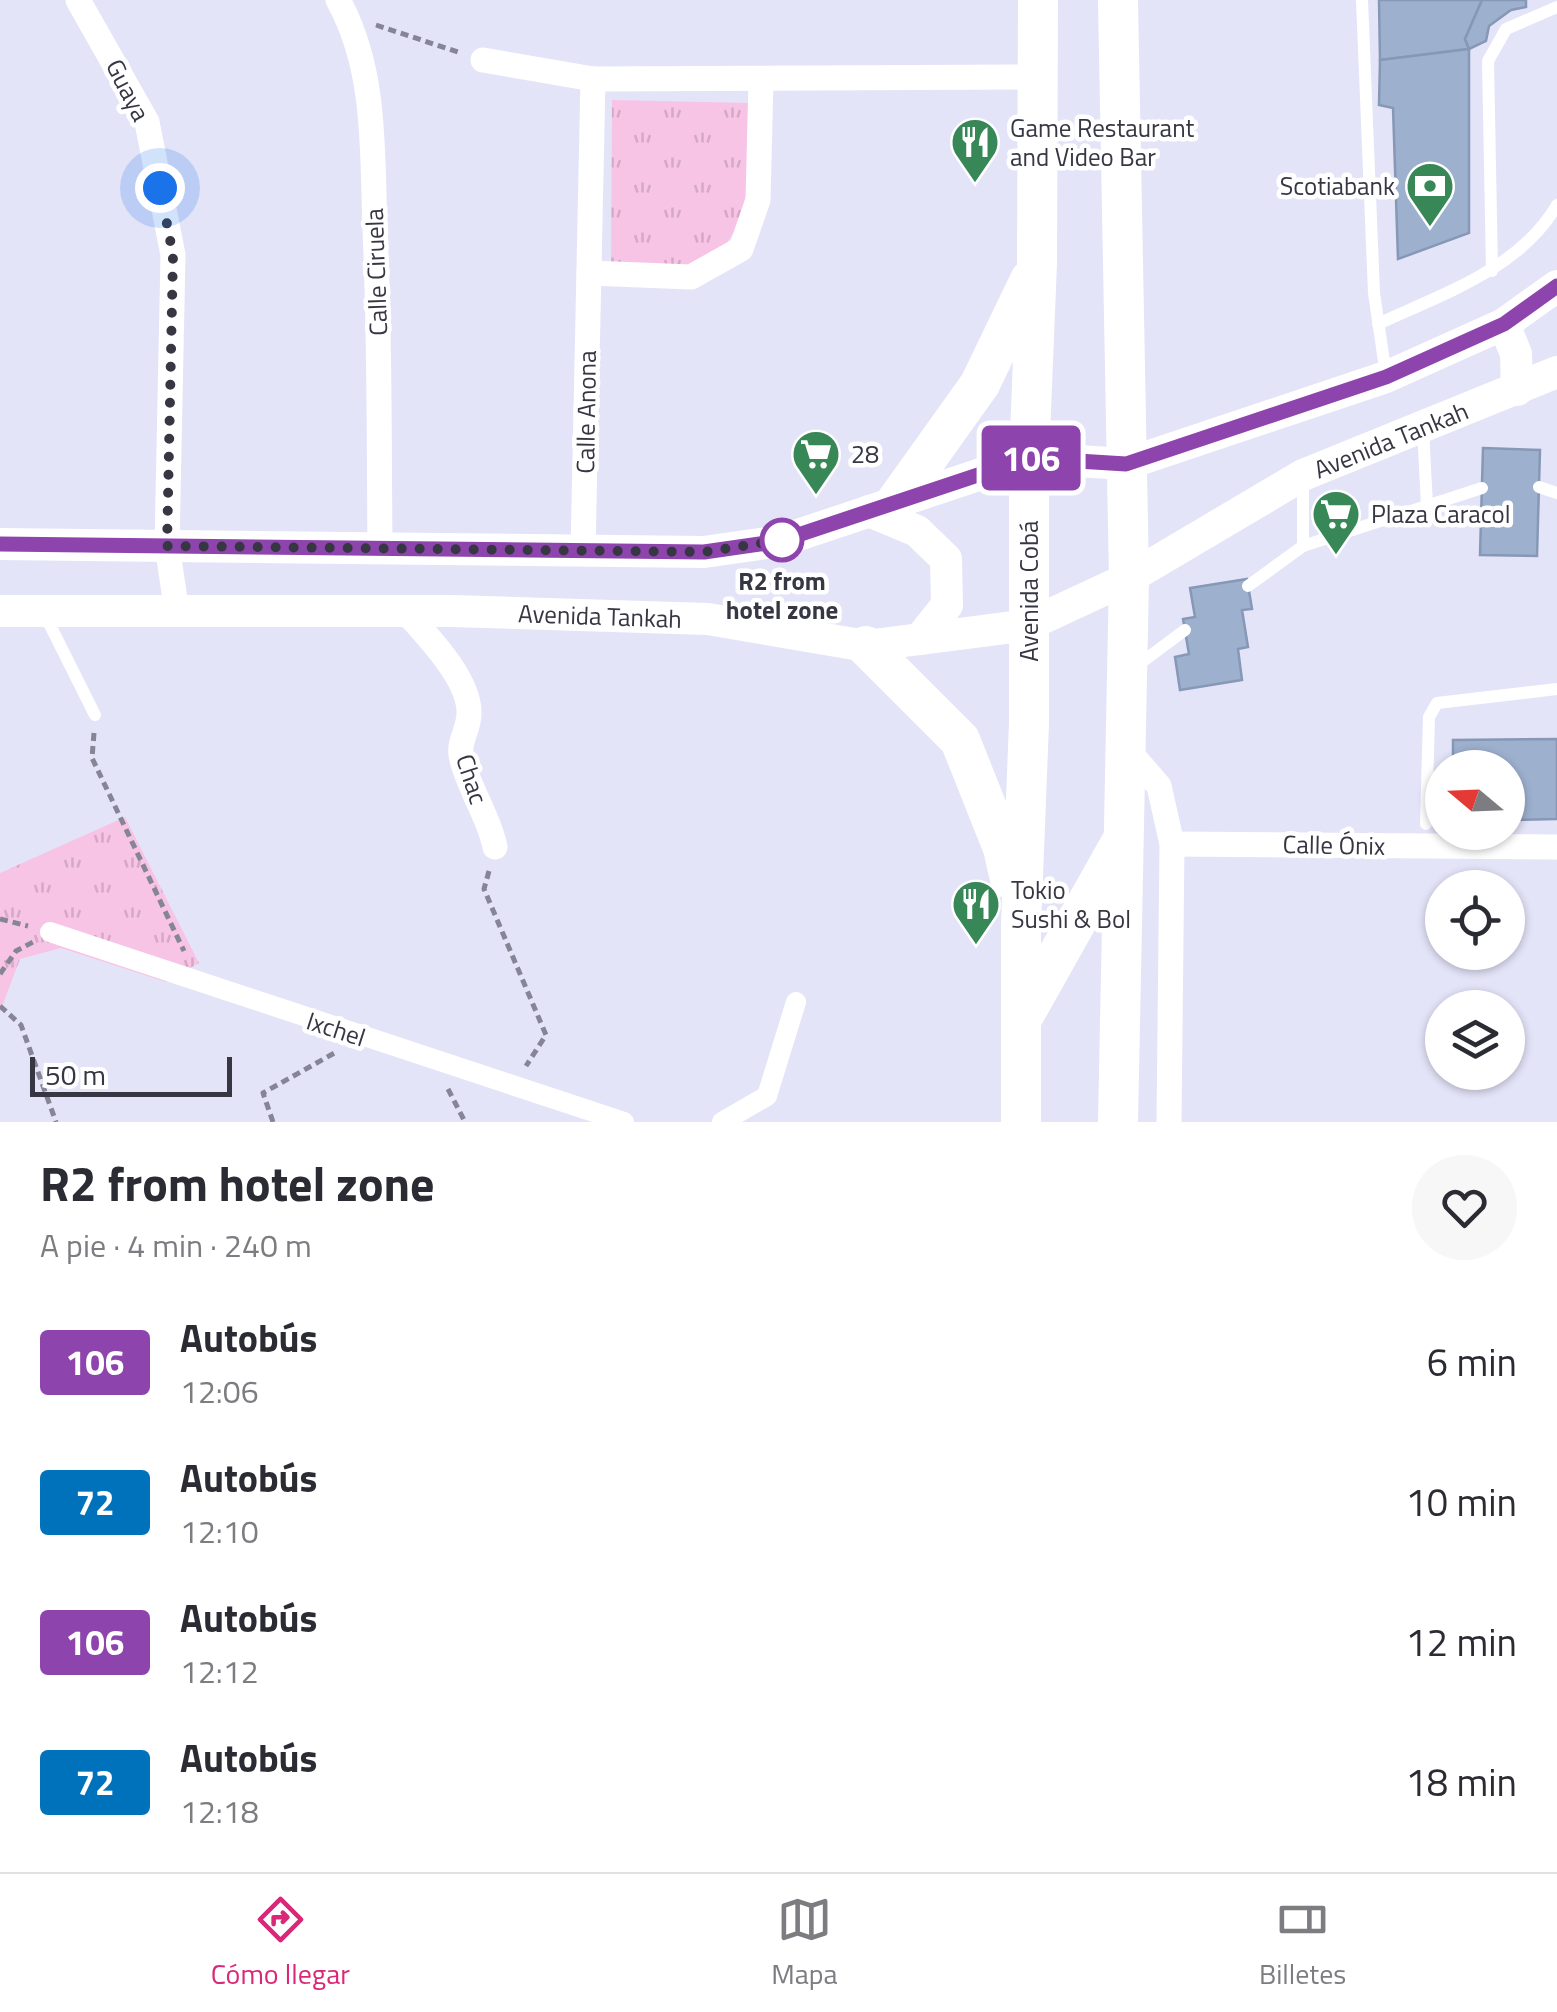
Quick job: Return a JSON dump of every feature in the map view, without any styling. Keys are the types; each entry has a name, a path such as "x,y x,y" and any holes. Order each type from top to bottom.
{"main road":[{"name":"Avenida Cobá","path":"1021,1122 1038,0"},
{"path":"1118,0 1130,578 1118,1122"},
{"path":"882,507 980,384 1037,263"},
{"path":"866,646 960,740 1003,848 1021,926"},
{"path":"1022,1019 1126,836"}],"street":[{"name":"Guaya","path":"78,0 148,122 173,255 167,546 177,612"},
{"name":"Calle Ciruela","path":"343,8 370,94 379,314 380,550"},
{"path":"483,60 594,78 1037,78"},
{"name":"Calle Anona","path":"583,552 594,78"},
{"path":"590,273 691,277 741,249 758,200 761,80"},
{"path":"0,544 704,552 780,541 1029,458 1126,464 1386,377 1504,324 1557,286"},
{"path":"1504,324 1516,354 1517,390"},
{"name":"Avenida Tankah","path":"0,611 405,611 708,619 866,646 1028,624 1130,578 1302,475 1557,372"},
{"path":"882,507 918,531 946,559 947,605 920,639"},
{"name":"Chac","path":"405,611 465,690 469,716 459,748 495,847"},
{"path":"1127,749 1159,786 1172,844 1169,1122"},
{"name":"Calle Ónix","path":"1172,844 1557,847"},
{"name":"Ixchel","path":"50,932 624,1122"},
{"path":"722,1122 767,1096 796,1002"}],"lane":[{"path":"1362,0 1374,293 1386,377"},
{"path":"1492,271 1488,61 1506,30 1557,7"},
{"path":"1378,324 1492,271 1548,220 1557,205"},
{"path":"1423,427 1428,506"},
{"path":"1302,475 1303,546"},
{"path":"1539,487 1557,493"},
{"path":"1248,586 1303,546 1482,488"},
{"path":"43,611 95,716"},
{"path":"1128,673 1185,630"},
{"path":"1428,750 1429,717 1437,703 1557,688"}],"path":[{"path":"343,8 483,60"},
{"path":"95,716 92,758 200,984"},
{"path":"495,847 484,888 546,1035 513,1086"},
{"path":"0,919 50,932"},
{"path":"0,974 16,952 50,932"},
{"path":"0,1006 21,1025 56,1122"},
{"path":"273,1122 263,1093 362,1038"}],"green space":[{"path":"612,100 752,103 747,191 739,224 719,255 677,274 611,269"},
{"path":"125,817 199,963 166,982 61,948 20,959 0,1012 0,873"}],"building":[{"path":"1379,0 1482,0 1465,39 1469,49 1380,60"},
{"path":"1482,0 1526,0 1526,7 1511,10 1489,26 1486,41 1469,49 1465,39"},
{"path":"1469,49 1469,233 1398,259 1393,108 1379,105 1380,60"},
{"path":"1483,448 1540,450 1537,556 1480,555"},
{"path":"1247,579 1252,609 1242,610 1248,647 1238,649 1242,680 1180,690 1175,657 1189,654 1183,619 1195,617 1190,588"},
{"path":"1557,739 1557,819 1525,820 1525,750 1453,750 1453,740"}],"bus line":[{"name":"106","path":"0,544 704,552 780,541 1029,458 1126,464 1386,377 1504,324 1557,286"}],"place":[{"name":"Game Restaurant and Video Bar","path":"975,184"},
{"name":"Scotiabank","path":"1430,228"},
{"name":"28","path":"816,496"},
{"name":"R2 from hotel zone","path":"782,540"},
{"name":"Plaza Caracol","path":"1336,556"},
{"name":"Tokio Sushi & Bol","path":"976,946"}],"route":[{"path":"160,188 173,255 167,546 704,552 782,540"}]}
